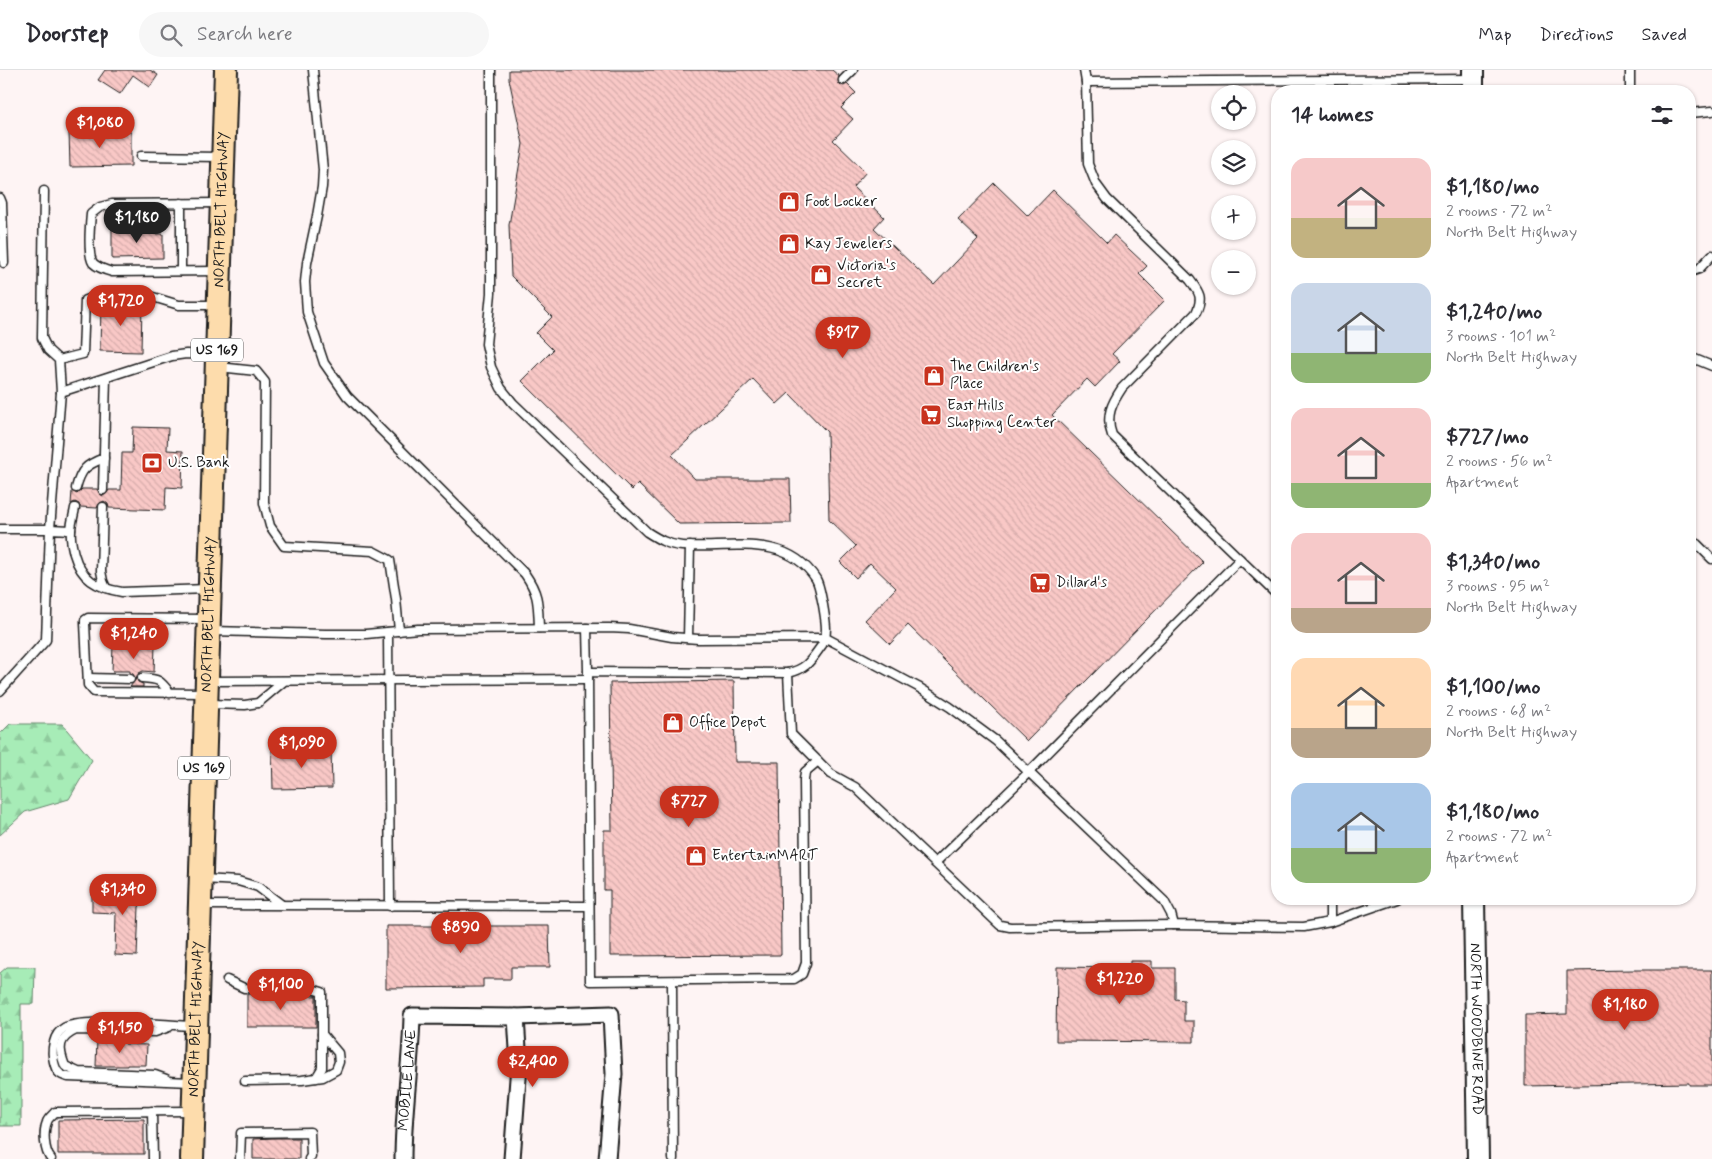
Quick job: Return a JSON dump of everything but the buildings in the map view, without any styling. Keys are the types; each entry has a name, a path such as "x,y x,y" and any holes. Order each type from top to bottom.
{"main road":[{"name":"NORTH BELT HIGHWAY","path":"192,1159 226,70"},
{"name":"NORTH WOODBINE ROAD","path":"1474,905 1478,1159"}],"street":[{"name":"MOBILE LANE","path":"403,1159 403,1134 412,1016 516,1017 611,1014 614,1074 607,1159"},
{"path":"512,1159 519,1065 516,1017"}],"lane":[{"path":"313,70 323,178 305,282 307,312 324,362 333,378 347,396 534,586 538,598 539,628"},
{"path":"491,70 491,293 486,344 491,367 501,388 513,403 647,532 664,542 681,546 766,546 785,552 804,566 816,580 825,615 826,638 809,663 799,671 788,673 283,682 207,693 94,692 89,688 84,624 88,618 326,634 366,634 418,629 587,628 629,629 688,638 826,638 918,687 950,707 996,741 1164,901 1174,925"},
{"path":"843,80 853,70"},
{"path":"1084,70 1088,164 1096,184 1107,199 1190,280 1199,291 1201,303 1196,313 1122,388 1109,412 1108,425 1112,435 1271,589"},
{"path":"1630,70 1630,85"},
{"path":"1086,82 1473,80"},
{"path":"1696,112 1712,111"},
{"path":"141,156 223,157"},
{"path":"0,690 46,640 50,529 61,392 59,360 48,350 42,338 44,191"},
{"path":"0,198 2,204 4,263"},
{"path":"220,271 112,272 101,269 94,264 91,258 90,229 92,214 100,207 112,204 222,204"},
{"path":"181,204 181,271"},
{"path":"1696,270 1712,255"},
{"path":"59,360 83,354 85,300 90,298 153,297 179,305 218,305"},
{"path":"61,392 172,356 186,354 256,371 265,382 264,503 270,526 284,546 373,551 390,560 399,631"},
{"path":"1696,359 1712,366"},
{"path":"103,490 106,378"},
{"path":"76,488 79,475 88,464 104,458"},
{"path":"103,507 102,571 106,588"},
{"path":"75,508 71,541 78,567 90,581 122,592 210,589"},
{"path":"0,530 71,530"},
{"path":"1696,544 1712,559"},
{"path":"688,638 690,546"},
{"path":"935,863 1029,772 1240,559"},
{"path":"587,628 590,981 794,979 802,974 806,963 804,780 805,772 818,760"},
{"path":"388,632 390,906"},
{"path":"788,673 791,734 831,774 855,787 1000,925 1010,927 1174,925 1304,928 1330,922 1380,905"},
{"path":"88,678 130,678"},
{"path":"142,678 157,679 162,682 170,693"},
{"path":"207,693 245,705 258,703 283,682"},
{"path":"201,878 238,881 258,887 282,905"},
{"path":"200,905 589,906"},
{"path":"1330,905 1330,922"},
{"path":"226,980 244,988 312,989 322,992 322,1068 316,1078"},
{"path":"672,981 673,1159"},
{"path":"195,1082 68,1078 61,1076 55,1068 52,1057 53,1046 58,1033 65,1027 75,1024 115,1023 196,1026"},
{"path":"245,1081 266,1082 323,1078 336,1070 339,1062 338,1053 322,1034"},
{"path":"152,1111 153,1159"},
{"path":"51,1159 48,1156 44,1136 47,1121 55,1112 194,1111"},
{"path":"240,1159 242,1133 310,1132 311,1156 309,1159"}],"green space":[{"path":"10,724 62,724 92,760 69,799 25,812 0,835 0,734"},
{"path":"7,967 35,967 34,1004 21,1004 21,1126 0,1126 0,973"}],"place":[{"name":"Foot Locker","path":"789,202"},
{"name":"Kay Jewelers","path":"789,244"},
{"name":"Victoria's Secret","path":"821,275"},
{"name":"The Children's Place","path":"934,376"},
{"name":"East Hills Shopping Center","path":"931,415"},
{"name":"U.S. Bank","path":"152,463"},
{"name":"Dillard's","path":"1040,583"},
{"name":"Office Depot","path":"673,723"},
{"name":"EntertainMART","path":"696,856"}]}
